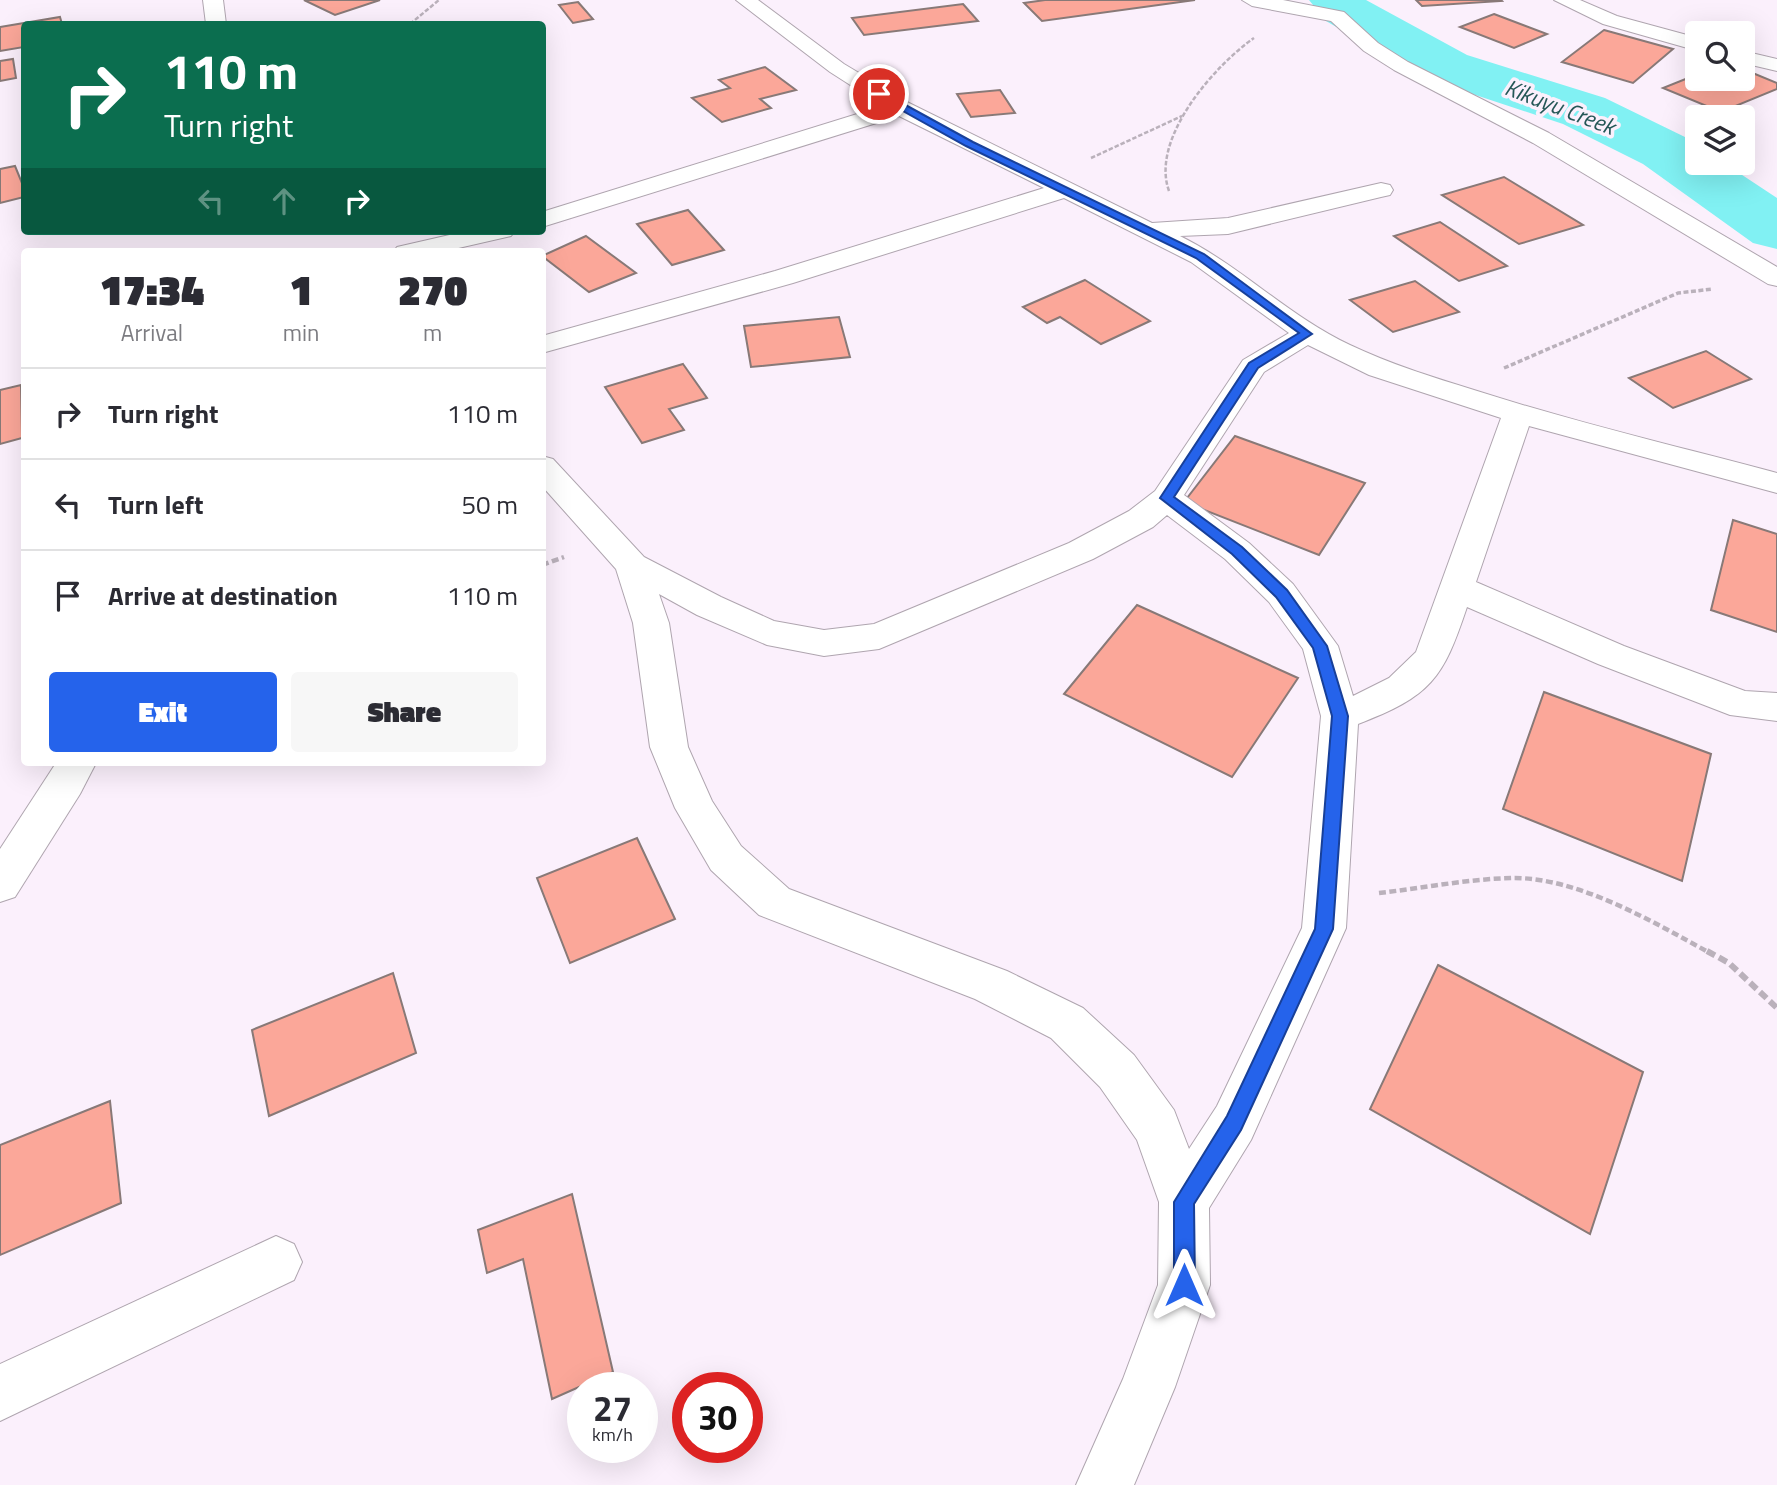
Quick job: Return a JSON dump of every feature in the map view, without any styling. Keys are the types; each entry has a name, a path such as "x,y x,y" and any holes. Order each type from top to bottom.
{"street":[{"path":"213,0 216,21"},
{"path":"746,0 837,68 901,108 1053,185 1151,230 1223,271 1307,334 1379,369 1518,414 1777,483"},
{"path":"1252,0 1337,16 1356,30 1371,47 1401,66 1541,138 1777,278"},
{"path":"1564,0 1610,20 1685,41"},
{"path":"1755,54 1777,51"},
{"path":"1755,59 1777,65"},
{"path":"546,219 901,108"},
{"path":"546,344 784,277 1053,185"},
{"path":"1151,230 1228,226 1293,213 1381,190"},
{"path":"424,248 484,235"},
{"path":"546,470 632,565 709,606 768,632 824,643 879,636 1081,551 1141,519 1167,498 1254,366 1307,334"},
{"path":"1340,716 1392,696 1417,678 1432,657 1518,414"},
{"path":"1167,498 1237,551 1282,593 1320,646 1340,716 1324,929 1234,1123 1184,1202"},
{"path":"632,565 651,623 669,747 695,808 726,858 774,902 991,985 1067,1023 1117,1071 1157,1127 1184,1202 1184,1285 1147,1387 1105,1485"},
{"path":"1457,588 1611,655 1743,705 1777,707"},
{"path":"0,884 74,766"},
{"path":"0,1392 275,1262"}],"path":[{"path":"414,21 439,0"},
{"path":"1184,230 1164,180 1165,151 1184,116 1236,48 1260,34 1266,23 1286,7"},
{"path":"1053,185 1184,116"},
{"path":"1452,393 1510,365 1678,293 1720,289"},
{"path":"1326,897 1513,878 1566,886 1649,920 1729,963 1777,1008"}],"building":[{"path":"304,0 380,0 335,15"},
{"path":"1045,0 1195,0 1042,21 1024,3"},
{"path":"1416,0 1501,0 1502,1 1422,6"},
{"path":"578,2 593,19 573,23 559,5"},
{"path":"963,4 978,21 864,35 852,18"},
{"path":"1494,14 1547,34 1514,48 1460,27"},
{"path":"60,17 61,21 36,21"},
{"path":"21,24 21,48 0,51 0,27"},
{"path":"1604,30 1673,49 1633,83 1562,62"},
{"path":"13,59 16,78 0,81 0,61"},
{"path":"765,67 796,90 760,99 771,108 722,122 692,98 730,88 719,80"},
{"path":"1755,74 1777,83 1777,89 1738,105 1704,105 1663,88 1685,79 1685,91 1755,91"},
{"path":"1000,90 1015,113 971,117 957,94"},
{"path":"15,166 21,181 21,198 0,203 0,169"},
{"path":"1504,177 1583,225 1519,244 1442,195"},
{"path":"688,210 724,250 672,265 637,224"},
{"path":"1440,222 1507,266 1459,281 1394,236"},
{"path":"586,236 636,273 589,292 546,259 546,254"},
{"path":"1085,280 1150,321 1101,344 1060,317 1047,323 1023,307"},
{"path":"1415,281 1459,312 1393,332 1350,300"},
{"path":"839,317 850,357 751,367 744,326"},
{"path":"1706,351 1751,379 1673,408 1629,378"},
{"path":"683,364 707,398 669,409 684,430 642,443 605,387"},
{"path":"21,385 21,438 0,444 0,390"},
{"path":"1235,436 1365,483 1319,555 1184,502"},
{"path":"1733,520 1777,534 1777,632 1711,610"},
{"path":"1137,605 1298,678 1232,777 1064,694"},
{"path":"1544,692 1711,754 1682,881 1503,809"},
{"path":"637,838 675,919 570,963 537,878"},
{"path":"1438,965 1643,1072 1590,1234 1370,1109"},
{"path":"393,973 416,1053 269,1116 252,1030"},
{"path":"110,1101 121,1203 0,1255 0,1145"},
{"path":"572,1194 613,1372 567,1372 567,1392 552,1399 523,1259 487,1273 478,1230"}],"waterway":[{"name":"Kikuyu Creek","path":"1335,0 1345,10 1447,67 1584,111 1665,151 1777,229"}],"route":[{"path":"879,94 969,144 1200,256 1307,334 1254,366 1167,498 1237,551 1282,593 1320,646 1340,716 1324,929 1234,1123 1184,1202 1184,1285"}]}
